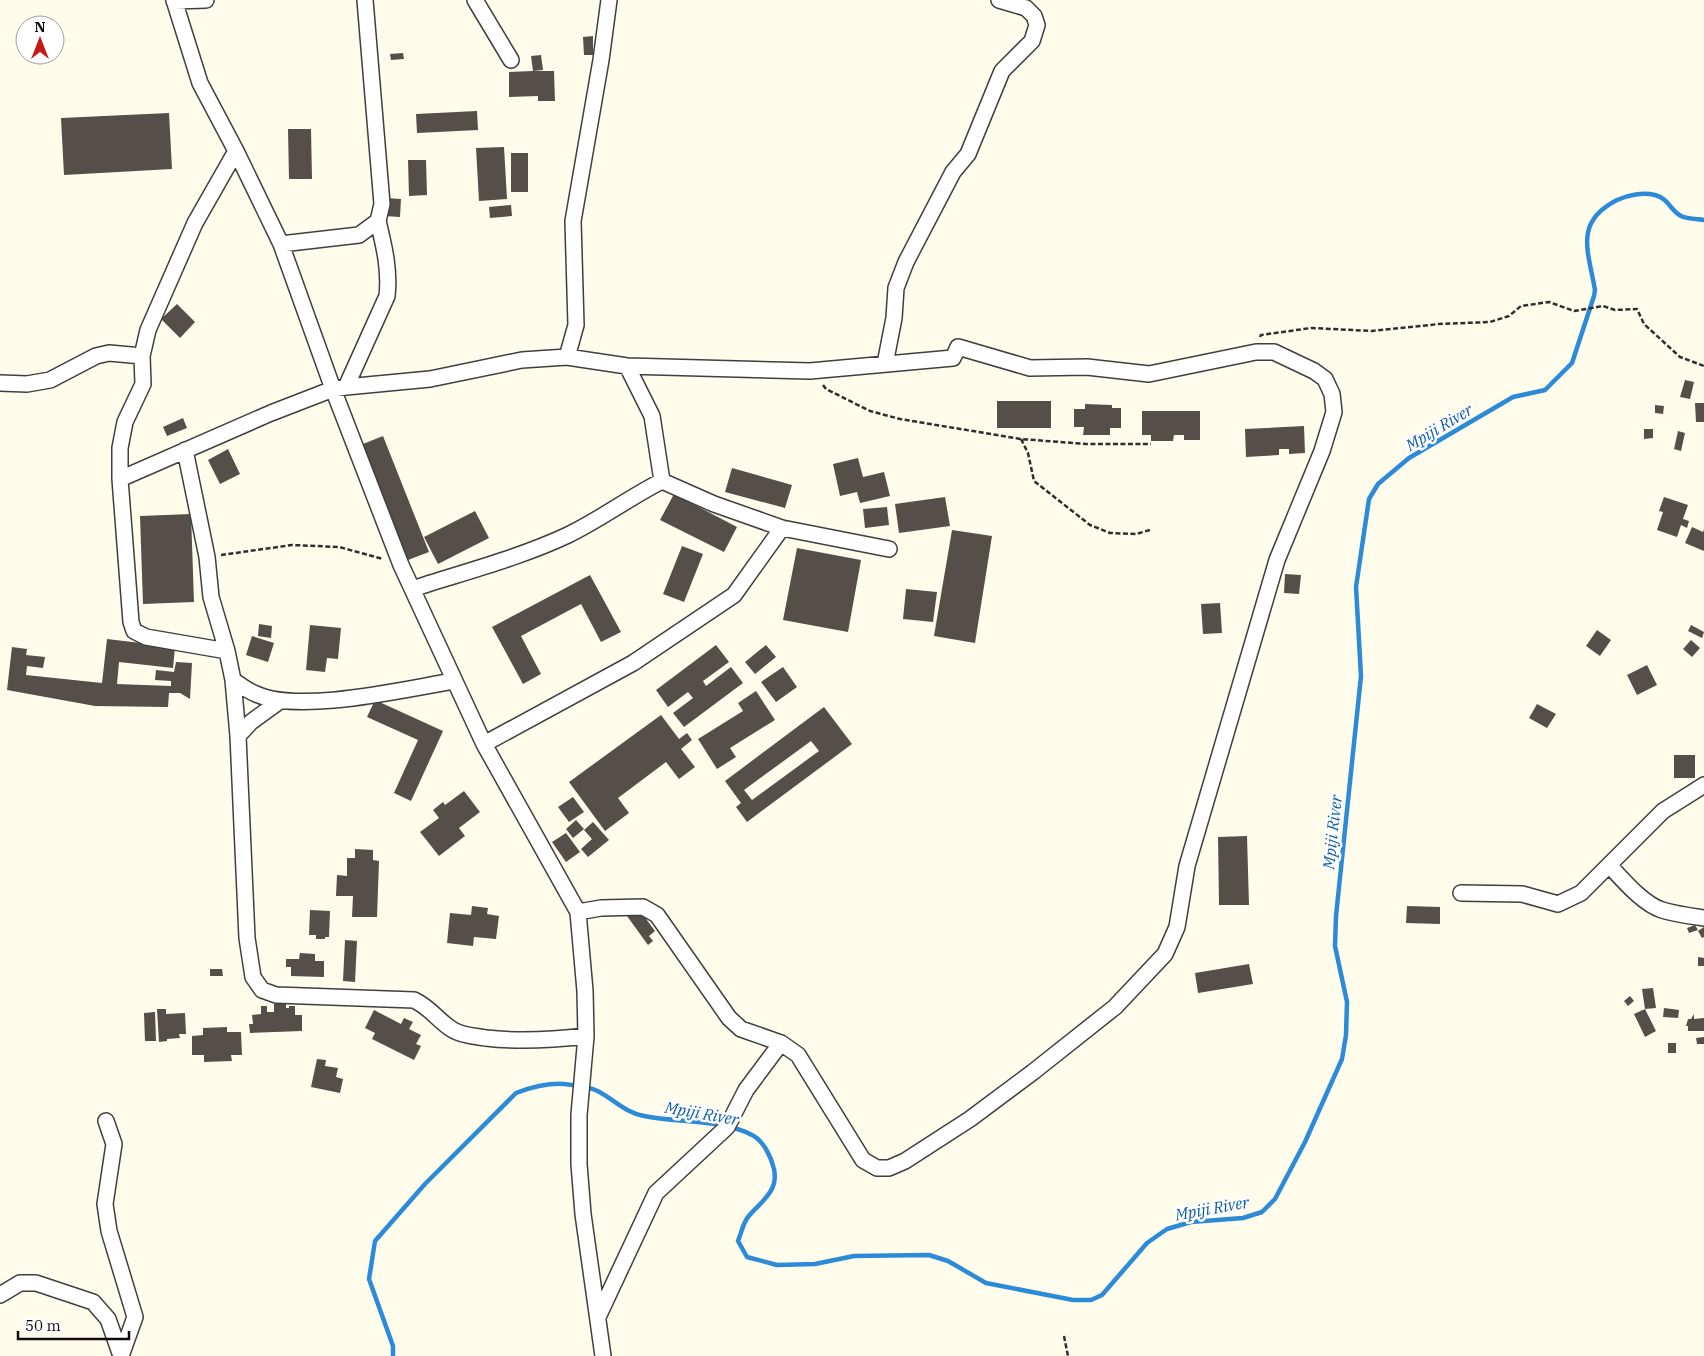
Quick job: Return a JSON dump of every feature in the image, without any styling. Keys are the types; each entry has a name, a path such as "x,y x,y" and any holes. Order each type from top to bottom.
{"street":[{"path":"206,0 174,0 200,83 236,151 281,244 340,388 401,565 484,744 578,912 586,1036 579,1115 579,1164 582,1214 603,1356"},
{"path":"340,388 387,296 389,281 386,254 378,221 382,204 365,0"},
{"path":"475,0 511,60"},
{"path":"567,357 576,325 573,221 601,60 609,0"},
{"path":"885,364 894,318 896,288 906,262 954,172 968,154 1002,70 1032,40 1037,25 1034,16 1026,8 999,0"},
{"path":"227,651 146,637 134,631 131,622 120,479 120,448 125,422 143,384 142,356 148,330 195,223 236,151"},
{"path":"281,244 359,235 378,221"},
{"path":"120,479 185,450 340,388 430,379 522,360 567,357 626,366 810,371 953,358 958,348 1030,368 1087,367 1148,374 1256,352 1274,352 1314,371 1325,379 1332,394 1334,412 1322,451 1278,560 1187,866 1177,927 1165,954 1115,1006 1033,1072 970,1119 905,1161 889,1168 877,1168 863,1160 798,1056 781,1043 742,1029 729,1018 658,915 643,906 602,908 578,912"},
{"path":"0,383 27,384 50,380 96,356 109,353 142,356"},
{"path":"626,366 652,416 662,481"},
{"path":"185,450 207,557 211,597 227,651 233,680 238,736 246,938 253,977 262,990 276,995 414,1000 426,1005 453,1029 467,1035 509,1041 549,1040 586,1036"},
{"path":"662,481 714,504 782,528 889,549"},
{"path":"412,589 540,548 570,534 662,481"},
{"path":"484,744 633,663 734,595 782,528"},
{"path":"233,680 256,694 280,701 330,701 454,681"},
{"path":"238,736 251,722 280,701"},
{"path":"1461,893 1522,894 1558,904 1581,893 1663,811 1704,785"},
{"path":"1609,865 1649,904 1661,910 1704,918"},
{"path":"598,1317 656,1193 726,1127 746,1090 781,1043"},
{"path":"106,1121 114,1144 105,1204 109,1231 135,1317 121,1356"},
{"path":"0,1295 20,1282 36,1283 93,1302 108,1319 121,1356"}],"path":[{"path":"1256,352 1261,335 1311,328 1372,330 1490,322 1509,316 1521,306 1549,302 1574,311 1603,306 1615,310 1637,309 1644,324 1680,357 1704,366"},
{"path":"810,371 826,389 870,411 900,420 1020,439 1086,444 1152,444"},
{"path":"1020,439 1028,453 1034,481 1090,525 1110,532 1136,534 1150,530"},
{"path":"207,557 292,545 339,546 401,565"},
{"path":"1064,1336 1068,1356"}],"building":[{"path":"593,36 593,55 584,55 583,37"},
{"path":"403,53 404,59 391,60 390,54"},
{"path":"541,55 543,70 533,71 531,56"},
{"path":"554,71 555,101 538,101 538,96 509,97 509,72"},
{"path":"477,111 478,130 417,133 416,114"},
{"path":"169,113 172,169 64,175 61,118"},
{"path":"288,129 311,129 312,179 289,179"},
{"path":"504,147 507,199 479,201 476,148"},
{"path":"511,153 528,153 528,192 511,192"},
{"path":"408,160 426,160 427,195 409,196"},
{"path":"386,198 401,199 400,217 385,216"},
{"path":"511,205 512,216 490,218 489,207"},
{"path":"177,304 195,322 180,338 161,319"},
{"path":"1685,380 1694,382 1690,399 1680,397"},
{"path":"997,401 1051,401 1051,428 997,428"},
{"path":"1695,403 1704,403 1704,422 1696,422"},
{"path":"1085,404 1112,405 1112,408 1121,408 1121,428 1110,428 1110,435 1083,435 1084,427 1074,427 1074,409 1085,409"},
{"path":"1655,405 1664,406 1663,414 1655,413"},
{"path":"1142,411 1200,411 1200,440 1184,440 1184,435 1174,435 1173,441 1151,441 1151,435 1142,435"},
{"path":"183,418 187,428 167,436 163,427"},
{"path":"1304,426 1305,453 1289,454 1289,449 1279,449 1279,455 1246,457 1245,429"},
{"path":"1644,429 1653,429 1653,438 1644,439"},
{"path":"1678,431 1685,433 1681,451 1674,449"},
{"path":"383,436 429,552 408,560 363,444"},
{"path":"228,449 240,474 220,484 208,460"},
{"path":"858,458 863,477 884,472 890,496 860,503 857,492 840,496 833,464"},
{"path":"732,468 792,485 785,508 725,492"},
{"path":"674,494 737,527 724,552 660,520"},
{"path":"945,497 950,526 899,533 895,504"},
{"path":"1664,497 1688,505 1683,519 1689,521 1687,528 1681,525 1677,537 1657,530 1663,512 1659,511"},
{"path":"887,507 889,525 865,528 863,509"},
{"path":"475,511 489,538 438,564 424,537"},
{"path":"191,514 194,602 143,604 140,516"},
{"path":"1692,527 1703,532 1704,529 1704,551 1685,543"},
{"path":"952,530 992,536 975,643 934,636"},
{"path":"682,546 703,554 684,602 663,594"},
{"path":"797,548 861,560 848,632 783,620"},
{"path":"1285,574 1301,575 1299,594 1284,593"},
{"path":"590,575 621,632 601,642 581,604 521,636 541,674 523,684 492,627"},
{"path":"906,589 937,592 933,622 903,619"},
{"path":"1220,603 1222,633 1203,634 1201,604"},
{"path":"259,624 272,626 271,638 258,636"},
{"path":"310,625 341,628 338,659 327,658 325,672 306,670"},
{"path":"1691,625 1704,632 1702,638 1688,631"},
{"path":"1597,630 1611,640 1600,656 1586,646"},
{"path":"252,636 274,643 268,662 246,655"},
{"path":"107,639 175,647 173,668 119,662 117,684 171,686 171,681 155,680 156,670 174,672 176,662 192,663 190,699 180,693 169,693 168,707 95,706 7,690 12,647 27,649 26,655 45,657 43,668 27,666 26,675 102,683"},
{"path":"1691,640 1700,648 1692,657 1683,649"},
{"path":"716,645 729,662 703,681 706,686 731,667 743,683 684,727 673,713 693,698 688,692 668,707 656,690"},
{"path":"766,645 776,657 755,674 745,662"},
{"path":"1647,665 1657,685 1637,695 1627,675"},
{"path":"783,667 797,687 776,702 761,682"},
{"path":"756,691 775,720 730,748 736,757 717,769 698,739 743,711 738,703"},
{"path":"375,700 443,731 411,801 394,793 418,740 367,717"},
{"path":"1537,704 1556,714 1547,728 1529,718"},
{"path":"824,707 852,744 747,822 736,807 741,803 725,781","holes":["811,741 819,751 752,800 744,790"]},
{"path":"661,715 679,739 687,733 692,740 681,749 695,767 679,779 666,762 618,798 629,813 605,831 569,782"},
{"path":"1674,755 1695,755 1695,778 1674,778"},
{"path":"464,791 480,812 459,828 465,836 439,856 420,832 439,818 433,810 443,802 445,805"},
{"path":"573,797 584,812 569,822 558,807"},
{"path":"576,820 584,829 573,838 566,829"},
{"path":"593,822 609,840 588,857 581,849 592,839 584,830"},
{"path":"566,833 580,852 566,862 552,842"},
{"path":"1247,836 1249,905 1219,905 1218,837"},
{"path":"355,849 373,850 373,860 379,861 377,917 352,917 353,896 336,896 337,875 347,876 347,858 355,858"},
{"path":"472,906 488,908 487,914 499,916 496,939 474,937 473,946 447,943 450,913 471,915"},
{"path":"1407,906 1440,907 1440,924 1406,923"},
{"path":"638,908 655,931 649,936 653,941 648,945 627,916"},
{"path":"310,910 330,911 329,937 316,939 316,935 309,935"},
{"path":"1695,925 1698,930 1689,933 1687,928"},
{"path":"1704,927 1704,937 1702,938 1698,931"},
{"path":"345,940 357,941 355,982 343,981"},
{"path":"300,953 315,954 315,961 324,961 324,977 291,976 291,967 286,967 286,959 299,959"},
{"path":"1698,957 1704,958 1704,966 1698,966"},
{"path":"1249,964 1253,984 1198,993 1195,973"},
{"path":"210,969 222,969 223,976 210,976"},
{"path":"1653,988 1656,1008 1645,1009 1642,989"},
{"path":"1630,996 1634,1001 1628,1006 1624,1001"},
{"path":"286,1003 286,1008 295,1006 295,1015 302,1015 302,1031 250,1033 249,1024 253,1024 252,1015 261,1014 261,1006 267,1006 267,1012 274,1012 274,1004"},
{"path":"1664,1008 1679,1010 1678,1018 1663,1017"},
{"path":"157,1009 166,1009 166,1014 185,1013 186,1034 179,1034 180,1038 159,1042"},
{"path":"1645,1009 1656,1031 1645,1037 1634,1014"},
{"path":"374,1010 401,1024 404,1018 413,1022 409,1029 421,1035 416,1044 421,1046 414,1060 372,1039 375,1033 365,1028"},
{"path":"155,1012 156,1041 145,1041 144,1013"},
{"path":"1694,1014 1694,1019 1704,1018 1704,1031 1688,1031 1688,1026 1686,1026 1688,1019 1691,1019"},
{"path":"227,1027 227,1032 241,1032 242,1055 231,1055 232,1061 204,1062 204,1055 192,1055 192,1036 203,1035 203,1028"},
{"path":"1704,1037 1704,1044 1697,1044 1696,1038"},
{"path":"1668,1043 1676,1043 1676,1053 1668,1053"},
{"path":"317,1059 326,1060 325,1066 338,1068 336,1077 343,1079 340,1093 311,1087"}],"waterway":[{"name":"Mpiji River","path":"393,1356 393,1346 369,1279 375,1241 425,1184 516,1093 546,1085 564,1084 589,1088 598,1091 637,1114 727,1126 756,1138 763,1145 771,1159 775,1177 774,1184 767,1196 746,1219 738,1241 747,1257 777,1265 815,1264 854,1256 929,1255 948,1261 986,1283 1073,1300 1091,1300 1102,1295 1147,1243 1167,1229 1191,1222 1243,1218 1262,1212 1275,1199 1305,1142 1342,1059 1346,1035 1347,1002 1335,946 1336,916 1361,676 1356,587 1369,499 1378,484 1409,458 1513,397 1545,390 1572,363 1595,290 1589,262 1587,238 1589,228 1594,218 1603,209 1617,200 1626,197 1650,194 1663,199 1681,216 1704,220"}]}
